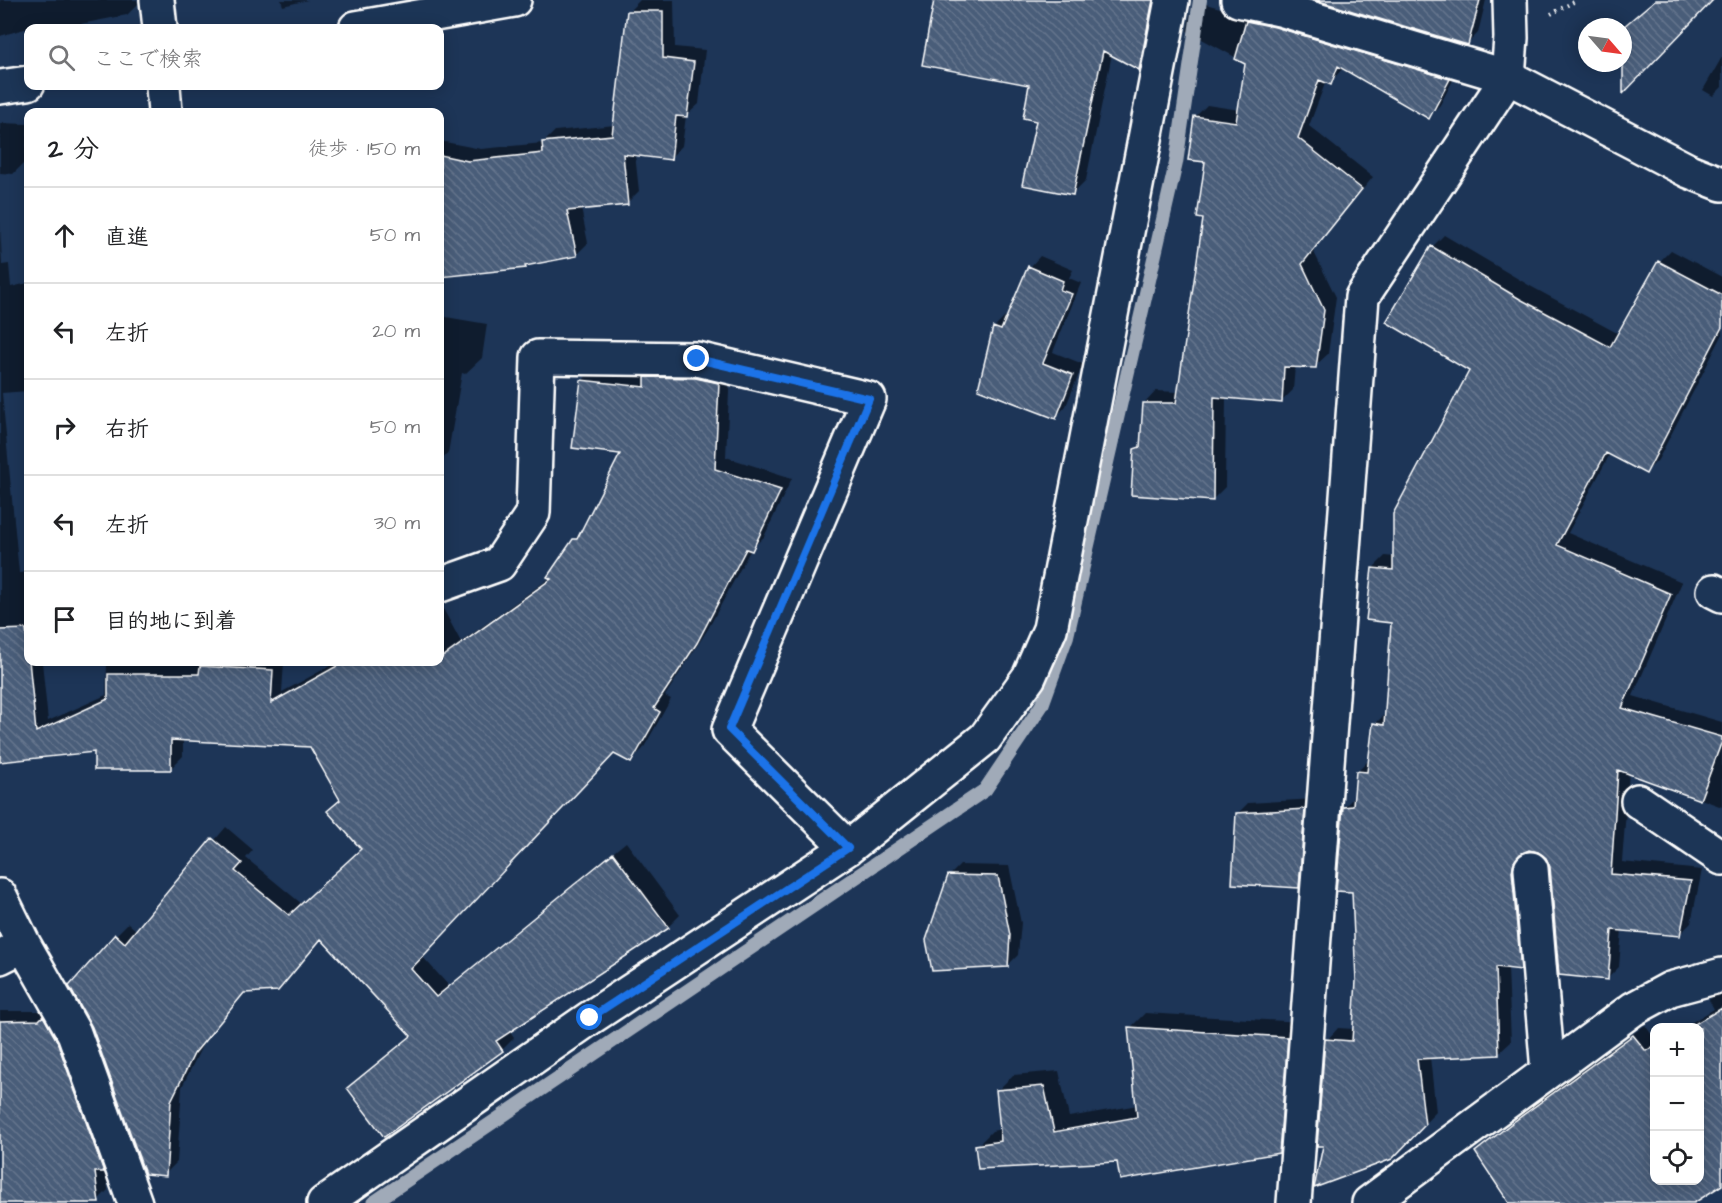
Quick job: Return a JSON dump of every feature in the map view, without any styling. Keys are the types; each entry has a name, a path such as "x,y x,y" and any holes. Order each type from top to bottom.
{"street":[{"path":"158,0 160,24"},
{"path":"379,24 514,0"},
{"path":"324,1203 590,1018 848,848 985,738 1029,677 1050,629 1172,0"},
{"path":"1238,0 1280,9 1508,77 1689,171 1722,184"},
{"path":"1294,1203 1362,297 1508,77 1511,38 1510,0"},
{"path":"0,87 24,84"},
{"path":"164,90 165,108"},
{"path":"444,584 499,564 533,513 538,357 697,359 869,399 729,729 848,848"},
{"path":"1638,801 1722,858"},
{"path":"1531,869 1548,1071"},
{"path":"0,896 12,951 74,1033 135,1203"},
{"path":"1369,1203 1633,1009 1670,989 1722,975"}],"building":[{"path":"934,0 1153,0 1139,70 1103,51 1073,195 1022,185 1036,121 1023,118 1029,85 922,65"},
{"path":"1315,0 1480,0 1468,45"},
{"path":"1655,0 1713,0 1623,94 1623,72 1632,72 1632,19"},
{"path":"627,11 663,11 663,58 694,62 687,117 676,116 671,160 623,154 628,205 567,211 577,256 525,266 526,268 444,277 444,156 468,161 543,153 542,142 612,135"},
{"path":"1246,21 1275,27 1450,79 1429,119 1338,66 1331,85 1319,80 1298,138 1362,189 1302,264 1324,310 1316,368 1284,367 1282,403 1214,397 1213,501 1131,495 1134,449 1140,447 1143,403 1176,403 1203,219 1197,218 1205,162 1188,160 1194,116 1236,122 1245,64 1235,59"},
{"path":"1431,246 1520,299 1610,347 1658,261 1722,295 1722,327 1646,474 1606,453 1557,545 1671,594 1622,708 1722,737 1722,741 1700,800 1618,770 1611,874 1691,881 1680,936 1612,930 1608,980 1559,975 1550,867 1546,858 1538,852 1529,850 1520,854 1514,862 1512,871 1521,970 1496,967 1499,1055 1417,1059 1425,1125 1392,1159 1314,1188 1323,1146 1317,1146 1325,1039 1352,1041 1356,981 1352,892 1336,891 1343,807 1353,806 1356,771 1367,772 1373,723 1384,725 1391,623 1366,620 1372,568 1393,570 1393,514 1469,371 1386,322"},
{"path":"1028,266 1063,281 1060,290 1072,294 1043,363 1073,375 1056,419 978,389 993,327 1001,330"},
{"path":"645,377 695,378 719,383 715,469 781,490 752,551 746,549 697,643 654,708 660,712 631,763 614,754 411,969 436,997 613,853 669,928 496,1041 503,1051 384,1137 347,1088 411,1036 321,939 278,991 244,993 194,1054 171,1101 166,1176 145,1174 92,1027 69,986 115,934 125,943 212,838 242,863 235,871 289,915 361,849 327,811 340,800 310,747 171,740 171,770 94,770 94,752 0,762 0,630 24,629 24,666 30,666 36,732 108,699 108,674 199,674 200,666 273,670 271,703 337,666 444,666 444,656 551,579 547,577 573,539 577,539 620,454 572,448 581,380 645,387"},
{"path":"1305,809 1299,888 1232,884 1236,813"},
{"path":"948,875 998,876 1010,935 1008,967 932,971 926,940"},
{"path":"1722,1008 1722,1185 1694,1203 1509,1203 1475,1152 1633,1035 1646,1051 1650,1048 1650,1185 1704,1185 1704,1023 1696,1023"},
{"path":"43,1016 57,1041 104,1172 95,1172 99,1203 0,1203 0,1021 39,1020"},
{"path":"1128,1027 1288,1037 1279,1153 1120,1180 1117,1162 978,1169 975,1145 1001,1141 996,1090 1044,1086 1054,1132 1137,1117"}],"waterway":[{"path":"373,1203 985,790 1042,705 1067,636 1176,163 1200,0"}],"route":[{"path":"590,1018 848,848 729,729 869,399 697,359"}]}
